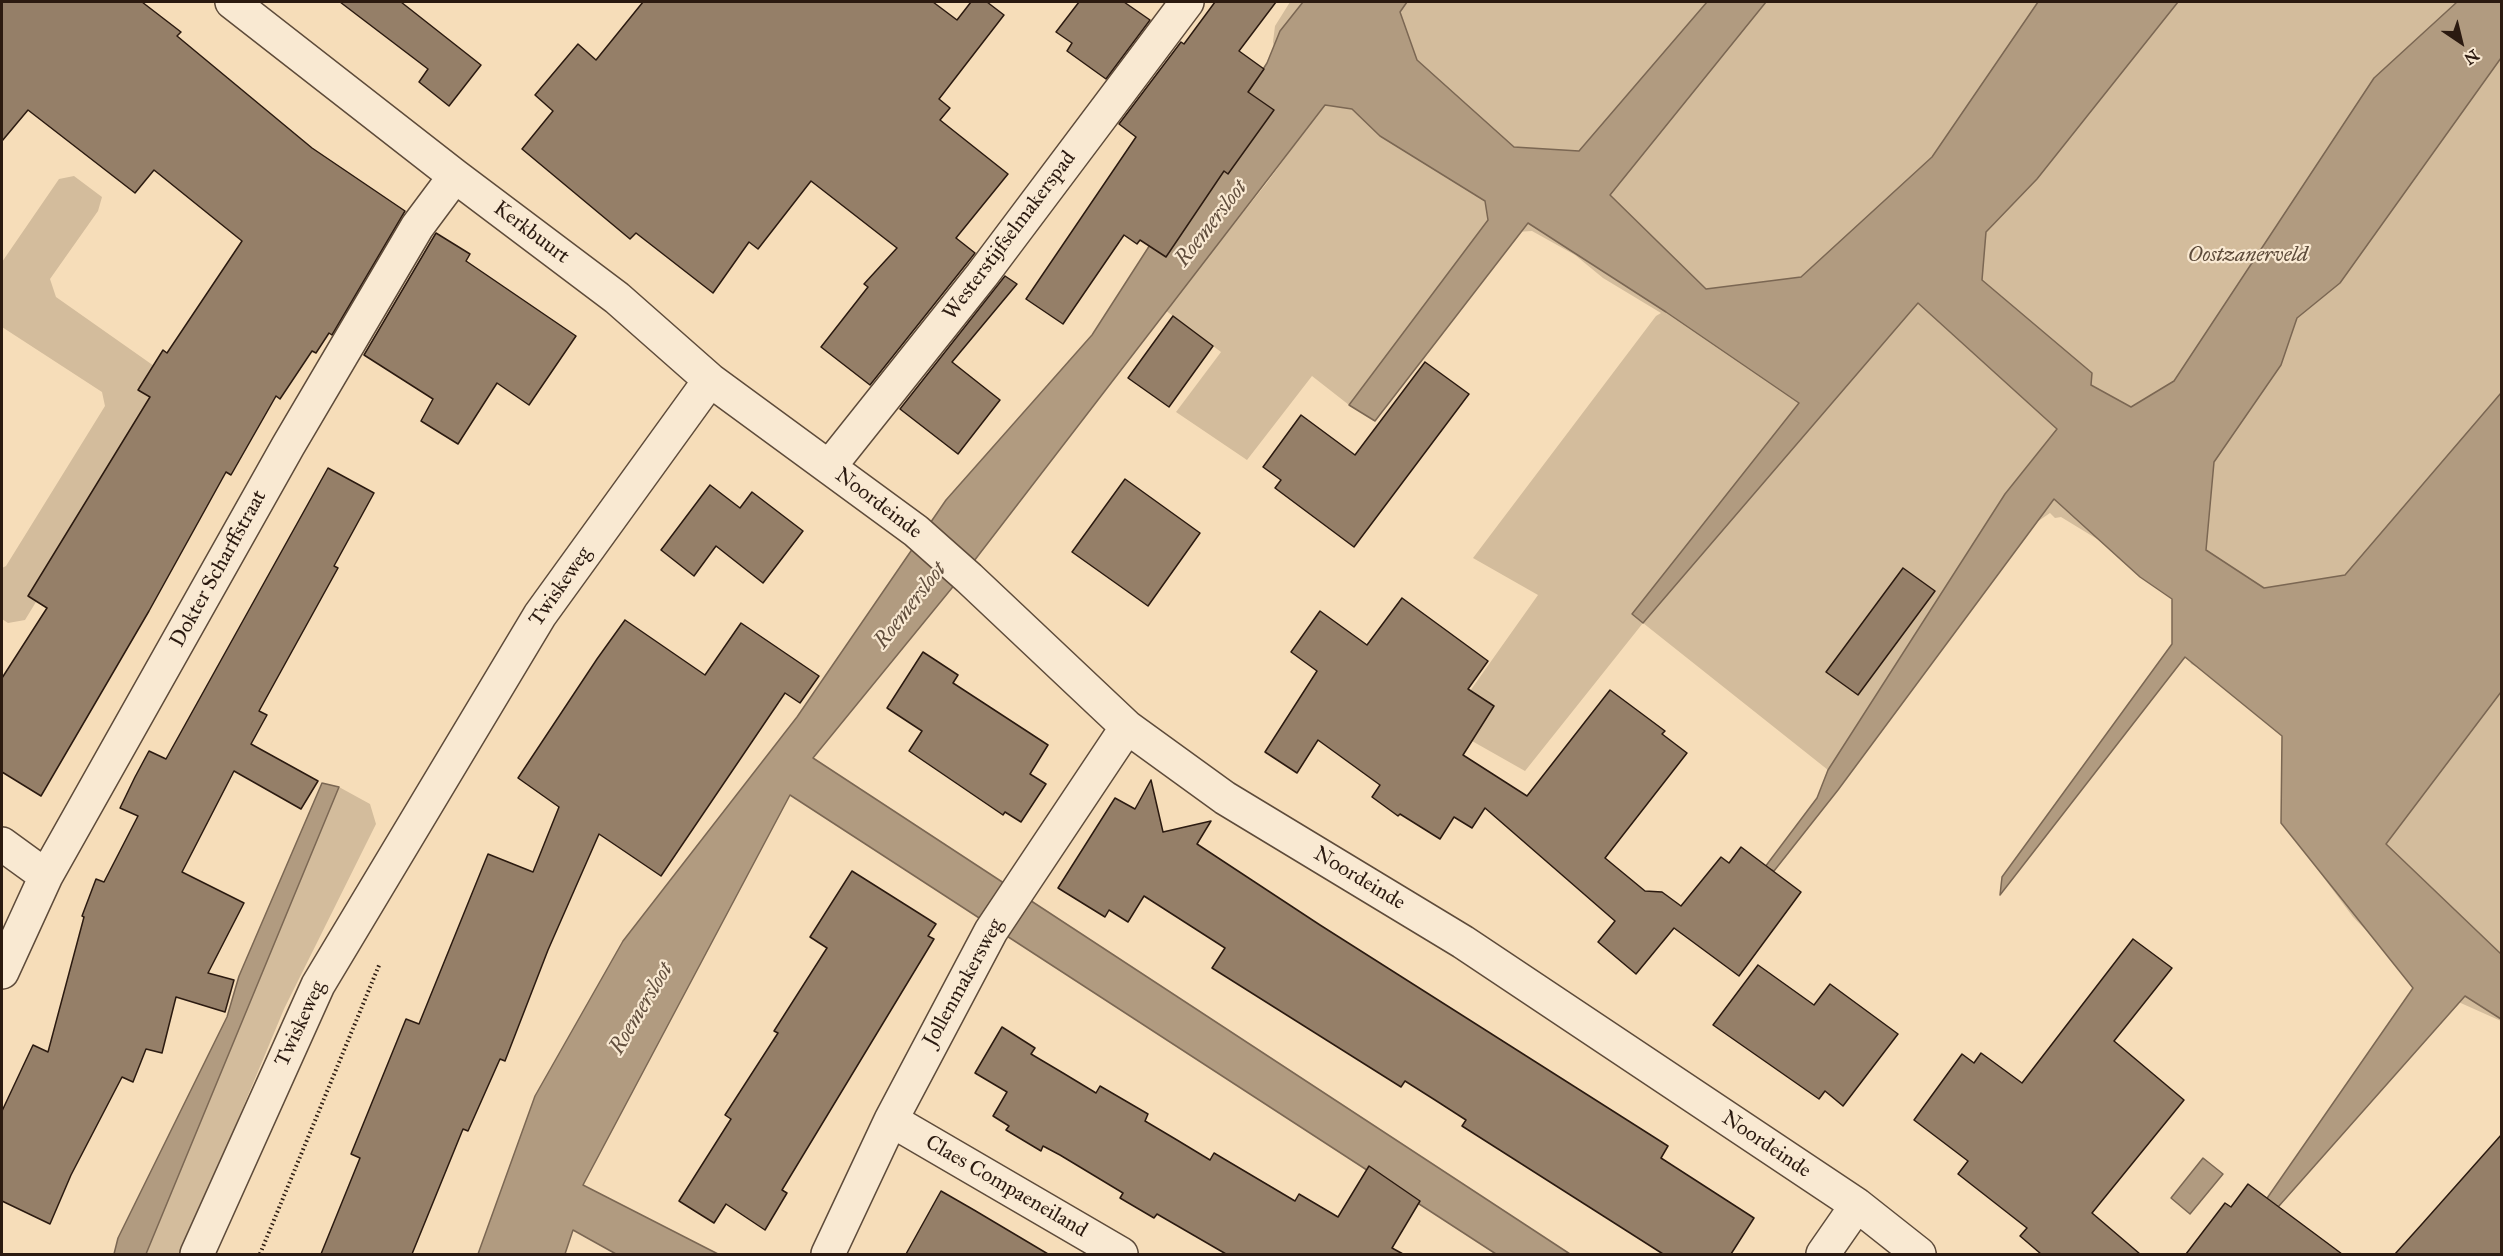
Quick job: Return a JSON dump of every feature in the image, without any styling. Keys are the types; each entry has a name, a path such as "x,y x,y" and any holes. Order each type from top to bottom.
{"street":[{"name":"Kerkbuurt","path":"232,2 455,176 617,298 710,380 829,467"},
{"name":"Westerstijfselmakerspad","path":"829,467 982,275 1186,2"},
{"name":"Dokter Scharffstraat","path":"2,972 46,876 352,336 417,227 455,176"},
{"name":"Twiskeweg","path":"197,1254 318,985 540,615 710,380"},
{"name":"Noordeinde","path":"829,467 916,531 1127,727 1225,798 1463,942 1857,1205 1919,1254"},
{"name":"Jollenmakersweg","path":"828,1254 891,1120 992,931 1127,727"},
{"path":"2,844 46,876"},
{"name":"Claes Compaeneiland","path":"891,1120 1121,1254"},
{"path":"1823,1254 1857,1205"}],"path":[{"path":"260,1254 383,956"}],"green space":[{"name":"Oostzanerveld","path":"1290,2 2501,2 2501,1021 2445,996 2431,996 2353,917 2315,866 2320,862 2313,769 2237,687 2191,664 2181,641 2183,613 2160,585 2120,553 2061,517 2055,518 2050,513 2028,525 2041,449 2005,494 1828,770 1643,623 1525,771 1472,741 1470,691 1538,595 1473,558 1656,316 1661,313 1603,278 1575,255 1532,231 1500,233 1481,230 1349,405 1312,376 1247,460 1176,412 1221,352 1165,310 1266,184 1320,110 1277,65 1273,42 1275,26","holes":["1945,327 1991,334 1995,372"]},
{"path":"74,176 102,197 98,211 50,279 56,297 164,373 160,398 25,620 8,623 2,619 2,568 6,566 105,406 102,392 2,327 2,262 59,179"},
{"path":"339,787 370,804 376,824 284,1009 182,1254 146,1254"}],"water":[{"name":"Roemersloot","path":"1303,2 1407,2 1400,12 1417,60 1514,147 1579,151 1707,2 1766,2 1610,195 1706,289 1801,277 1932,157 2038,2 2178,2 2037,179 1986,232 1982,280 2092,373 2091,385 2131,407 2174,381 2374,78 2457,2 2501,2 2501,58 2340,283 2297,318 2281,365 2214,462 2206,550 2264,588 2345,575 2501,393 2501,692 2386,844 2501,954 2501,1019 2465,996 2263,1224 2254,1217 2413,988 2281,823 2282,736 2185,657 2000,895 2002,877 2172,644 2172,599 2140,577 2054,499 1838,790 1774,871 1765,867 1817,798 1828,770 2005,494 2057,429 1918,303 1643,623 1632,614 1799,403 1666,312 1528,223 1375,421 1349,405 1488,220 1485,201 1380,136 1352,109 1325,105 974,561 813,758 1570,1254 1496,1254 790,795 583,1185 718,1254 616,1254 573,1230 565,1254 478,1254 535,1096 623,941 797,717 946,500 1092,335 1267,63 1280,31"},
{"path":"322,783 339,787 146,1254 114,1254 118,1238 227,1017 239,976"},
{"path":"2203,1158 2223,1174 2190,1214 2171,1198"}],"building":[{"path":"2,2 142,2 181,32 177,36 312,148 405,211 332,335 329,333 316,353 312,351 280,399 276,396 231,475 226,472 149,611 41,796 2,772 2,678 47,608 28,596 150,397 138,390 163,350 167,353 242,241 154,170 135,193 28,110 2,141"},
{"path":"340,2 401,2 481,65 449,106 419,82 428,69"},
{"path":"643,2 933,2 957,20 971,2 987,2 1004,15 939,99 950,108 940,120 1008,174 956,238 975,253 870,385 821,347 868,287 864,284 897,248 811,181 758,249 749,242 713,293 636,233 630,239 522,149 553,111 535,95 578,44 596,60"},
{"path":"1079,2 1124,2 1150,20 1106,79 1067,51 1072,43 1056,32"},
{"path":"1215,2 1276,2 1239,51 1264,69 1248,92 1274,110 1228,174 1224,171 1166,257 1140,240 1137,244 1124,235 1063,324 1026,299 1136,137 1119,124 1181,42 1184,44"},
{"path":"436,233 470,254 466,261 576,336 529,405 497,383 458,444 421,421 433,399 364,355"},
{"path":"1005,276 1017,284 952,362 1000,400 958,454 900,409"},
{"path":"1173,316 1213,346 1169,407 1128,378"},
{"path":"1425,362 1469,394 1354,547 1275,488 1281,480 1263,467 1301,415 1355,455"},
{"path":"328,468 374,493 334,566 338,568 259,711 267,715 251,744 318,781 301,809 234,771 182,872 244,903 208,973 234,980 225,1012 176,997 162,1053 146,1049 133,1082 122,1077 71,1175 50,1224 2,1201 2,1111 33,1045 48,1052 84,917 82,916 96,879 104,882 138,816 120,808 135,777 149,751 166,759"},
{"path":"1125,479 1200,533 1148,606 1072,552"},
{"path":"710,485 740,508 752,492 803,531 763,583 716,546 694,576 661,550"},
{"path":"1903,568 1935,591 1858,695 1826,672"},
{"path":"1402,598 1488,661 1468,689 1494,706 1463,755 1527,796 1610,690 1665,731 1662,734 1687,753 1605,858 1645,891 1662,892 1681,906 1721,857 1729,863 1741,847 1801,892 1739,976 1674,928 1636,974 1598,942 1615,921 1485,808 1472,828 1454,817 1440,839 1400,814 1398,816 1372,797 1380,785 1318,740 1297,773 1265,752 1317,671 1291,652 1320,611 1367,645"},
{"path":"625,620 705,675 741,623 819,676 800,703 785,693 661,876 599,834 548,950 505,1061 500,1059 468,1131 463,1129 412,1254 321,1254 360,1158 351,1154 406,1019 419,1024 488,854 533,872 559,807 518,778"},
{"path":"923,652 958,675 953,683 1048,745 1030,774 1046,784 1021,822 1005,812 1003,815 909,751 922,731 887,708"},
{"path":"1151,780 1163,832 1211,821 1197,844 1668,1146 1661,1158 1754,1218 1731,1254 1663,1254 1462,1126 1466,1120 1435,1100 1405,1081 1401,1087 1212,968 1225,948 1144,896 1128,922 1109,910 1105,917 1058,888 1115,798 1135,809"},
{"path":"852,871 936,924 928,936 934,939 782,1190 787,1193 765,1230 726,1204 714,1223 679,1201 731,1119 725,1115 778,1033 774,1031 827,948 810,937"},
{"path":"2133,939 2172,968 2114,1041 2184,1100 2092,1213 2140,1254 2041,1254 2020,1236 2027,1228 1958,1174 1968,1161 1914,1120 1962,1054 1974,1063 1981,1053 2022,1083"},
{"path":"1758,965 1814,1005 1830,984 1898,1034 1843,1106 1825,1091 1819,1099 1713,1025"},
{"path":"1002,1027 1035,1048 1031,1054 1096,1093 1100,1086 1148,1114 1145,1121 1210,1160 1214,1153 1295,1201 1299,1194 1338,1217 1369,1166 1420,1201 1392,1248 1403,1254 1226,1254 1157,1214 1154,1218 1120,1198 1123,1193 1060,1155 1043,1146 1041,1151 1006,1130 1009,1126 993,1116 1007,1092 975,1073"},
{"path":"2502,1134 2502,1254 2395,1254 2422,1224"},
{"path":"2248,1184 2342,1254 2186,1254 2225,1203 2231,1207"},
{"path":"941,1191 974,1210 1048,1254 906,1254"}]}
